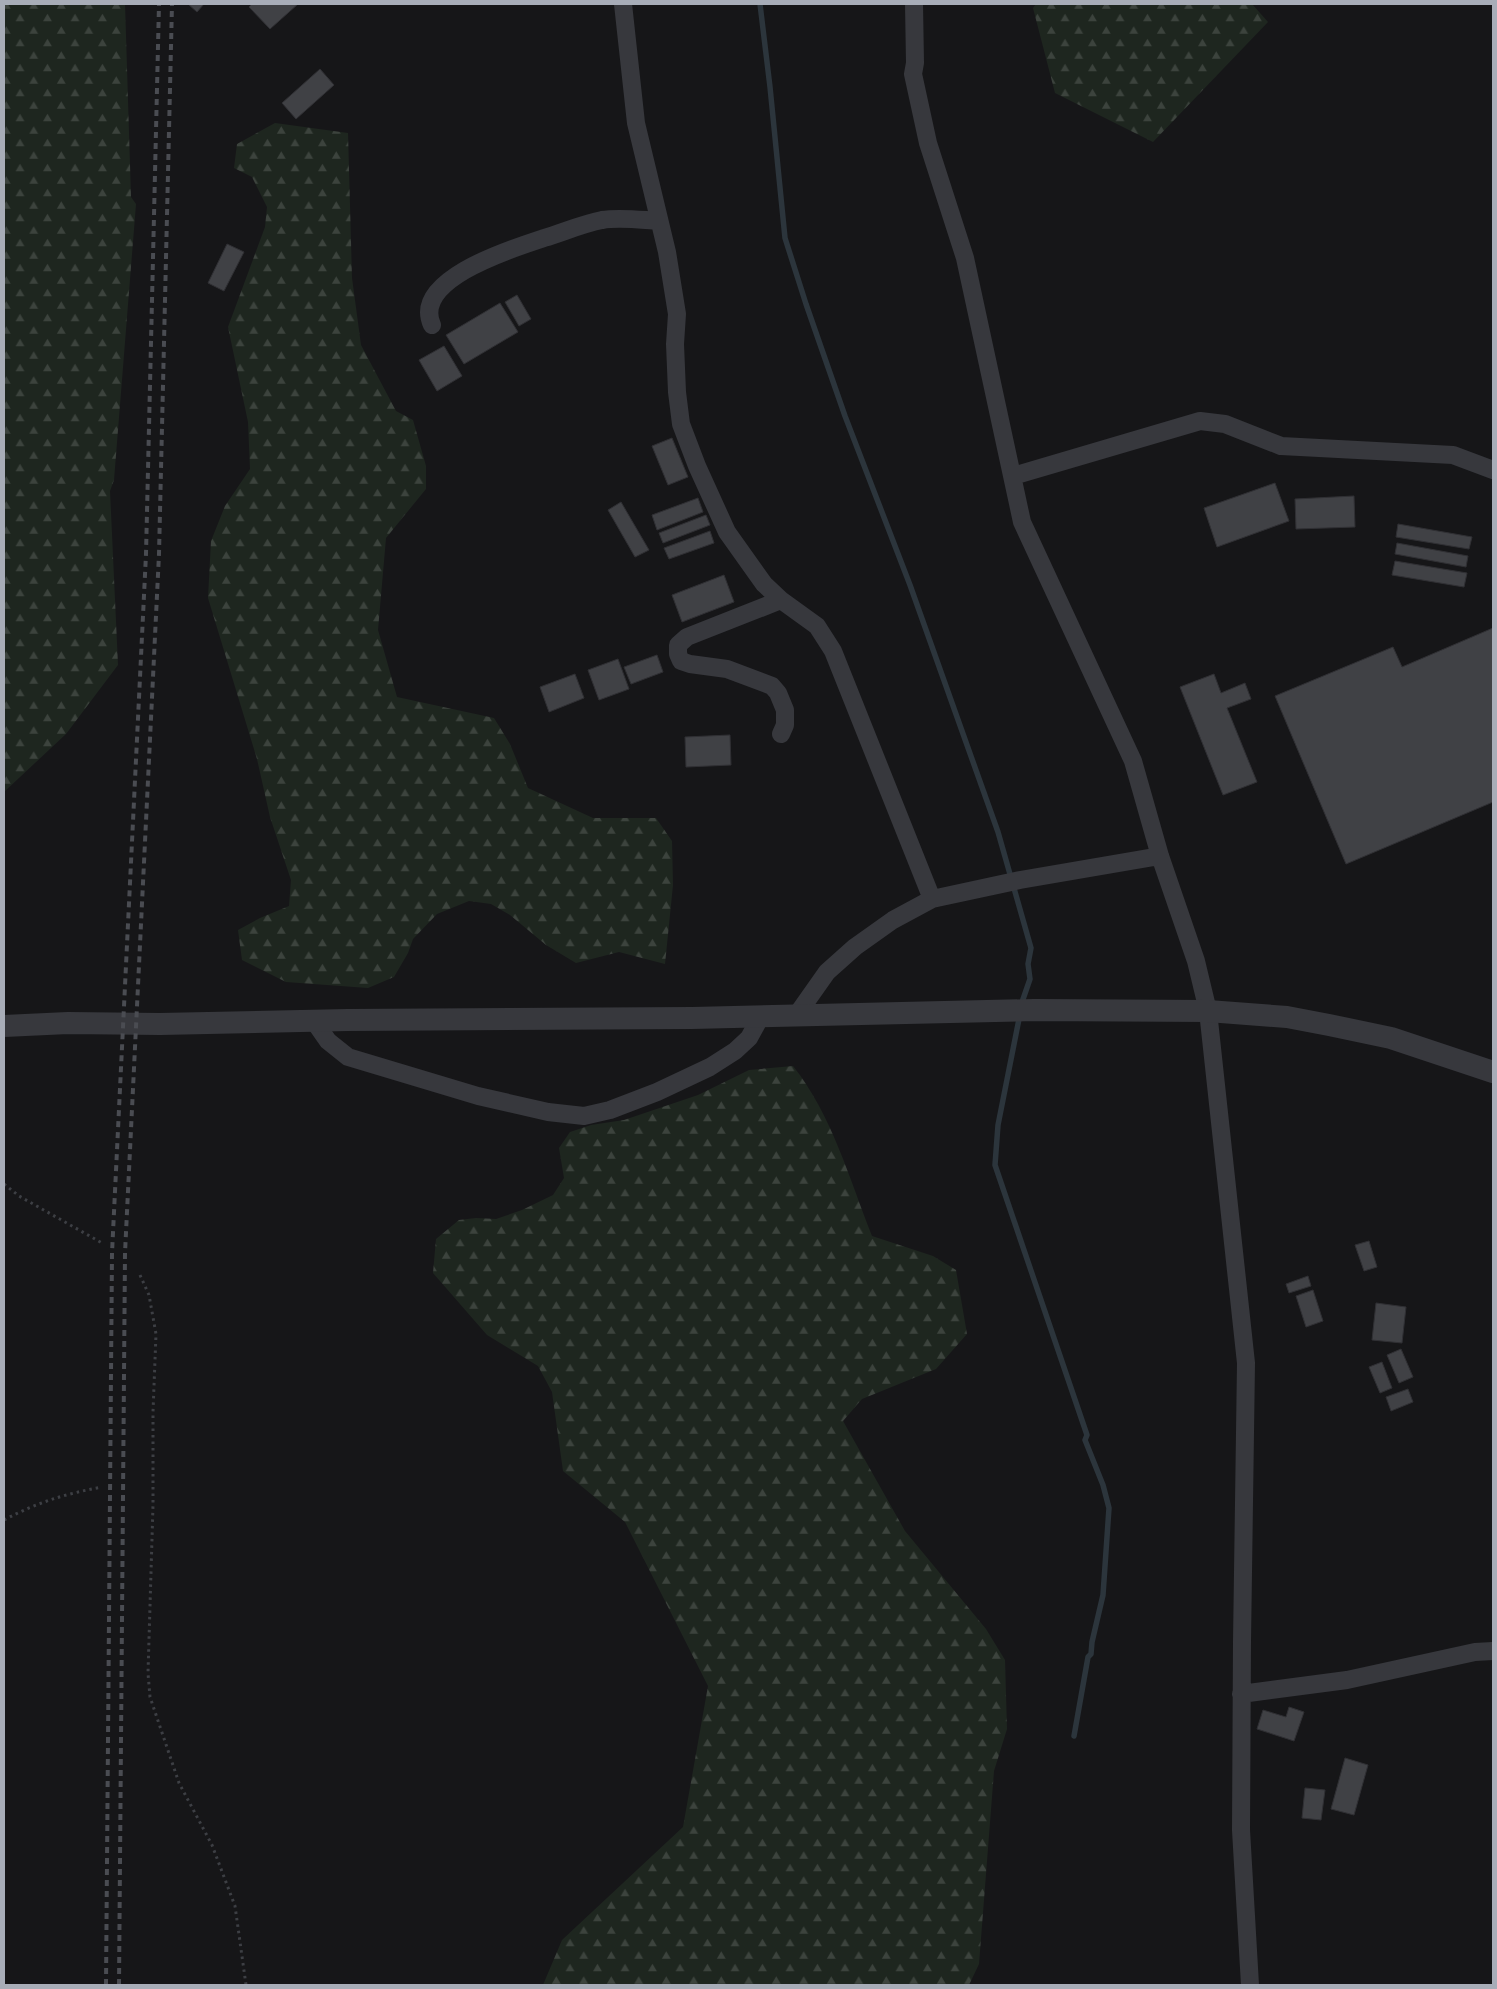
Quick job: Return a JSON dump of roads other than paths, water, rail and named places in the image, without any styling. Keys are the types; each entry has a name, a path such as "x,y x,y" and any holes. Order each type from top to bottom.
{"street":[{"path":"622,4 636,123 667,252 677,314 675,344 676,383 681,424 697,466 727,532 764,584 781,600 817,626 833,651 932,899"},
{"path":"914,4 916,63 913,74 928,143 965,258 1022,522 1132,760 1160,856 1196,960 1208,1011 1246,1363 1241,1830 1250,1985"},
{"path":"432,325 428,312 438,292 449,282 491,256 574,227 602,220 659,221"},
{"path":"1013,476 1200,421 1225,424 1281,446 1453,455 1493,470"},
{"path":"781,600 687,637 678,645 678,654 681,661 727,669 772,686 785,710 785,725 781,734"},
{"path":"796,1016 826,972 893,920 932,899 1020,880 1160,856"},
{"path":"4,1026 68,1023 160,1024 692,1018 1034,1010 1208,1011 1288,1017 1338,1026 1391,1038 1493,1072"},
{"path":"314,1021 328,1041 348,1057 478,1096 548,1112 584,1116 610,1110 657,1092 710,1067 735,1051 749,1038 761,1016"},
{"path":"1241,1694 1347,1680 1474,1652 1493,1651"}],"waterway":[{"path":"760,4 785,238 845,416 910,585 998,832 1031,948 1028,964 1030,979 1021,1005"},
{"path":"1020,1014 998,1125 995,1165 1087,1435 1085,1440 1103,1485 1109,1508 1103,1595 1091,1654 1088,1657 1074,1736"}],"railway":[{"path":"106,1985 112,1253 146,554 159,4"},
{"path":"119,1985 125,1253 159,554 172,4"}]}
